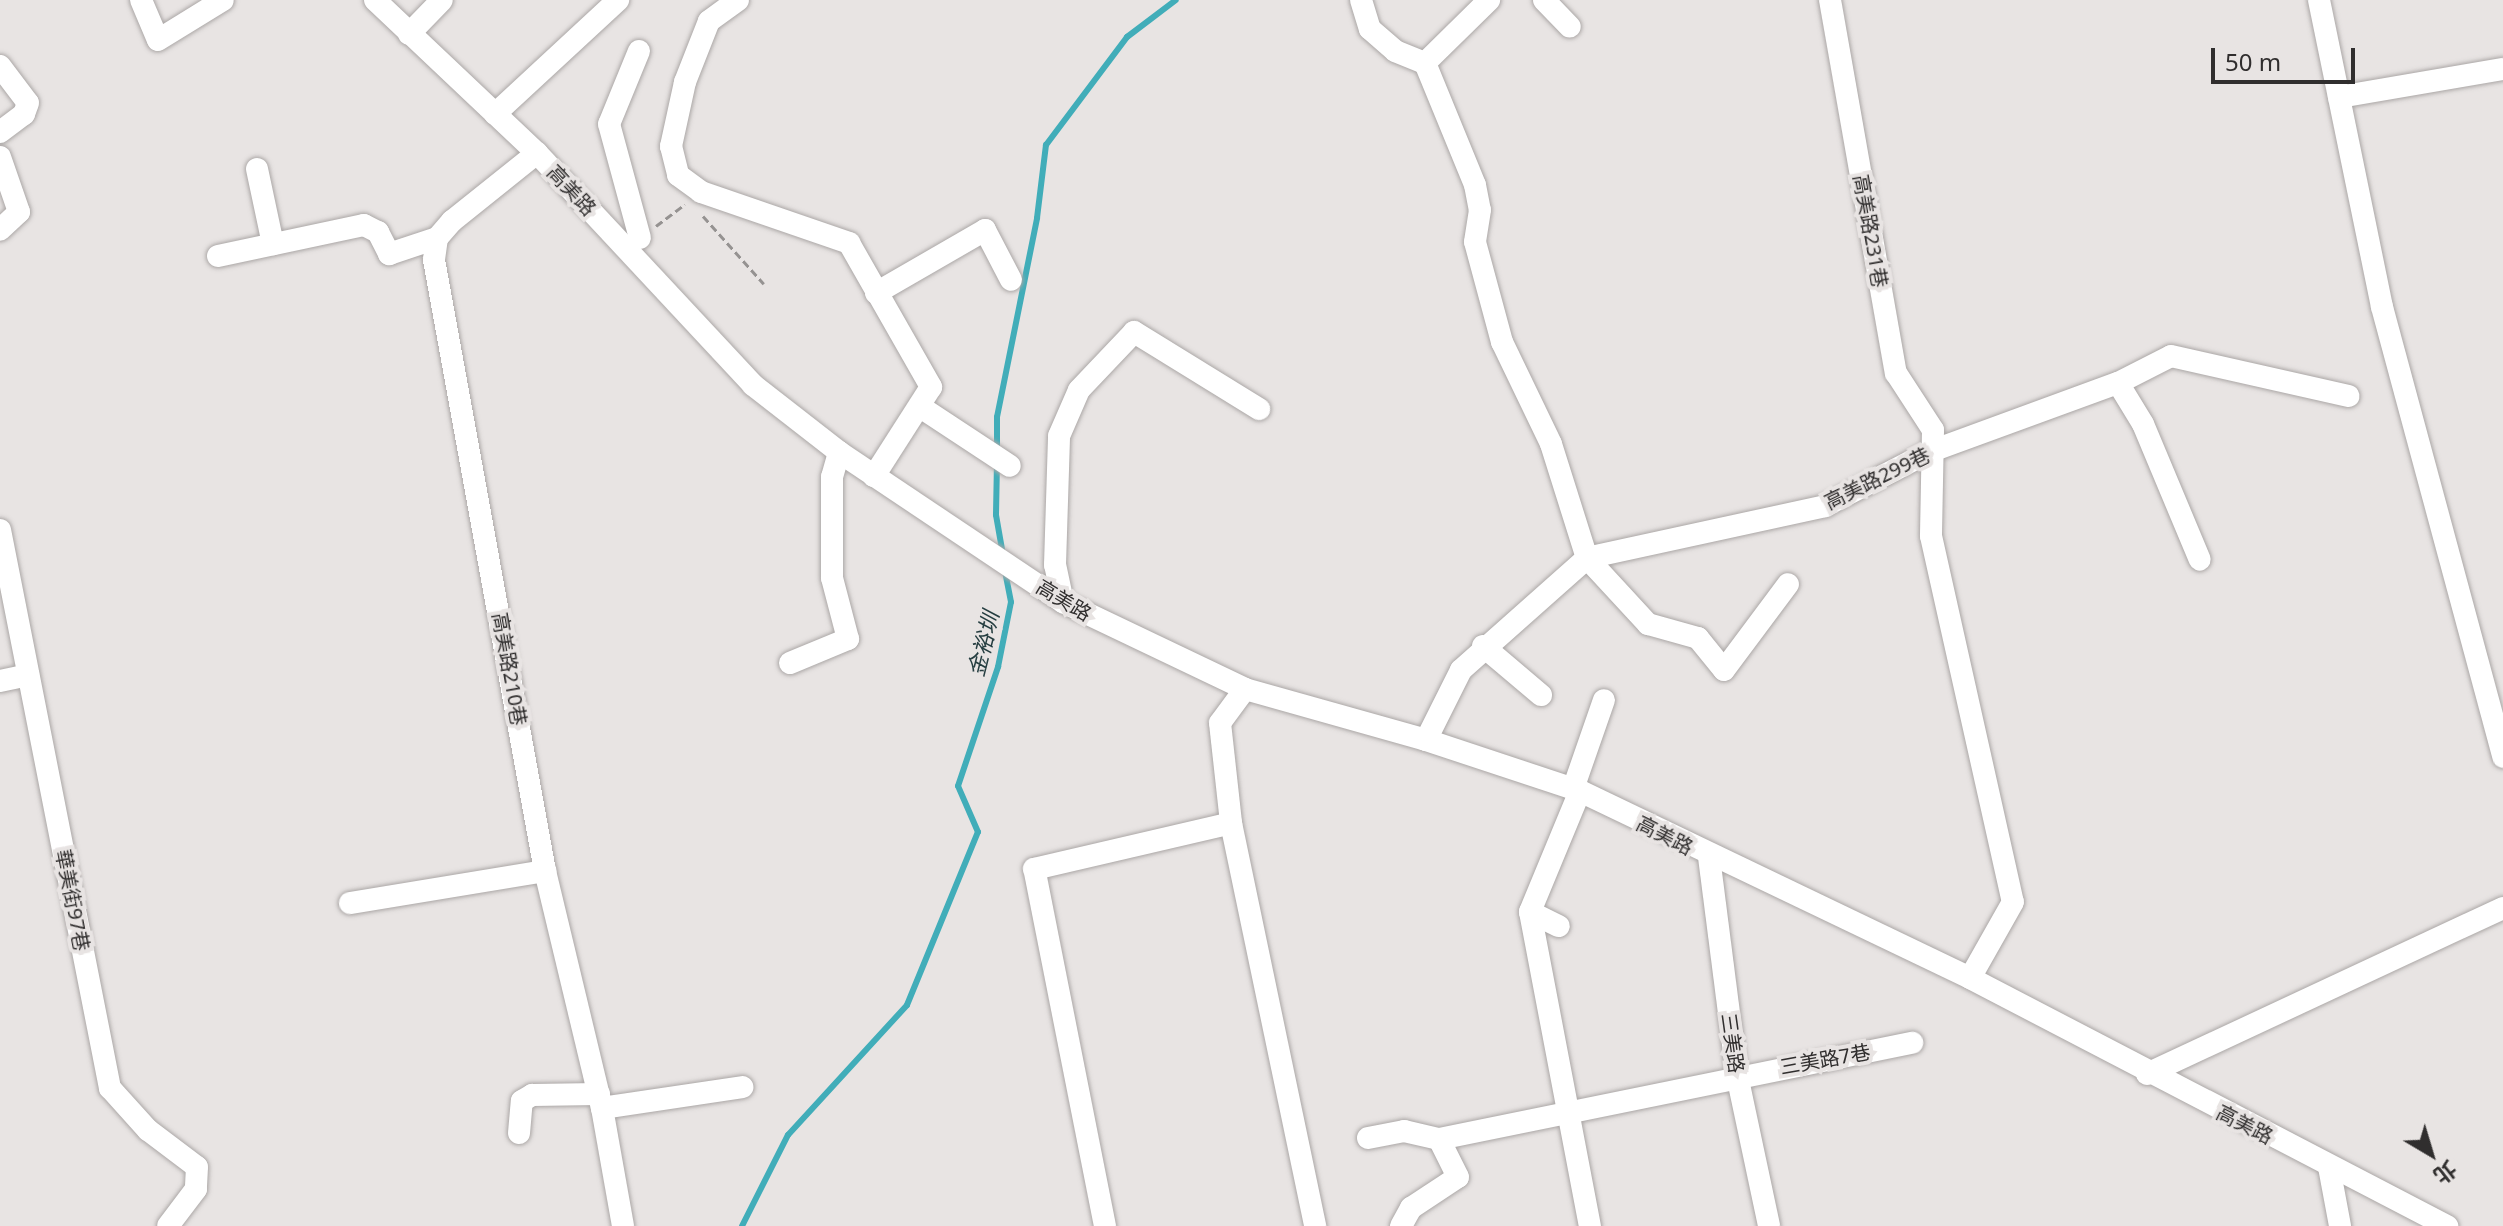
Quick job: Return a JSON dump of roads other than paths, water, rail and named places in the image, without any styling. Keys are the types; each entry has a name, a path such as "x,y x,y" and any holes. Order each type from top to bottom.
{"street":[{"path":"141,0 158,40 223,0"},
{"name":"高美路","path":"375,0 537,153 717,351 839,452 1063,602 1245,689 1426,740 1576,790 1709,857 1970,978 2147,1074 2447,1226"},
{"path":"409,34 442,0"},
{"path":"495,114 618,0"},
{"path":"738,0 709,21 685,82 671,146 678,175 695,196 849,243 931,387 922,408 874,476"},
{"path":"1361,0 1370,29 1395,51 1425,63 1475,185 1480,210 1475,242 1502,342 1551,444 1587,558 1648,624 1698,638 1724,670 1788,584"},
{"path":"1425,63 1489,0"},
{"path":"1544,0 1570,27"},
{"name":"高美路231巷","path":"1830,0 1896,373 1933,430 1929,452 1931,536 2013,902 1970,978"},
{"path":"2319,0 2382,307 2503,757"},
{"name":"高美路","path":"639,51 609,124 640,238"},
{"path":"0,66 28,103 24,114 0,132"},
{"path":"2339,97 2503,69"},
{"path":"218,256 364,225 378,232 389,254 437,238 537,153"},
{"path":"0,157 19,212 0,230"},
{"path":"257,169 273,244"},
{"path":"876,293 985,230 1011,280"},
{"name":"高美路210巷","path":"437,238 434,260 545,871 600,1101 623,1226"},
{"path":"1063,602 1055,565 1059,436 1079,390 1134,332 1259,409"},
{"name":"高美路299巷","path":"1426,740 1461,670 1483,646 1587,558 1825,506 1929,452 2118,383 2171,356 2349,396"},
{"path":"2118,383 2143,424 2200,560"},
{"path":"922,408 1010,466"},
{"path":"790,663 848,639 832,578 832,477 839,452"},
{"name":"華美街97巷","path":"0,530 110,1088 148,1130 197,1167 196,1189 168,1226"},
{"path":"1483,646 1541,695"},
{"path":"0,681 28,675"},
{"path":"1245,689 1220,723 1231,823 1301,1180 1315,1226"},
{"path":"1590,1226 1572,1114 1530,912 1576,790 1604,700"},
{"path":"1105,1226 1034,869 1231,823"},
{"name":"三美路","path":"1709,857 1737,1075 1769,1226"},
{"path":"350,903 545,871"},
{"path":"2147,1074 2503,908"},
{"path":"1530,912 1559,926"},
{"name":"三美路7巷","path":"1439,1139 1572,1114 1737,1075 1912,1043"},
{"path":"519,1133 522,1101 532,1095 600,1101 742,1087"},
{"path":"1368,1138 1404,1131 1439,1139 1458,1177 1411,1208 1401,1226"},
{"path":"2329,1167 2340,1226"}],"waterway":[{"name":"金裕圳","path":"997,451 997,417 1037,218 1046,145 1127,37 1176,0"},
{"name":"金裕圳","path":"997,462 996,515 1003,555"},
{"name":"金裕圳","path":"742,1226 788,1135 907,1005 978,832 958,786 998,667 1011,602 1005,570"}]}
